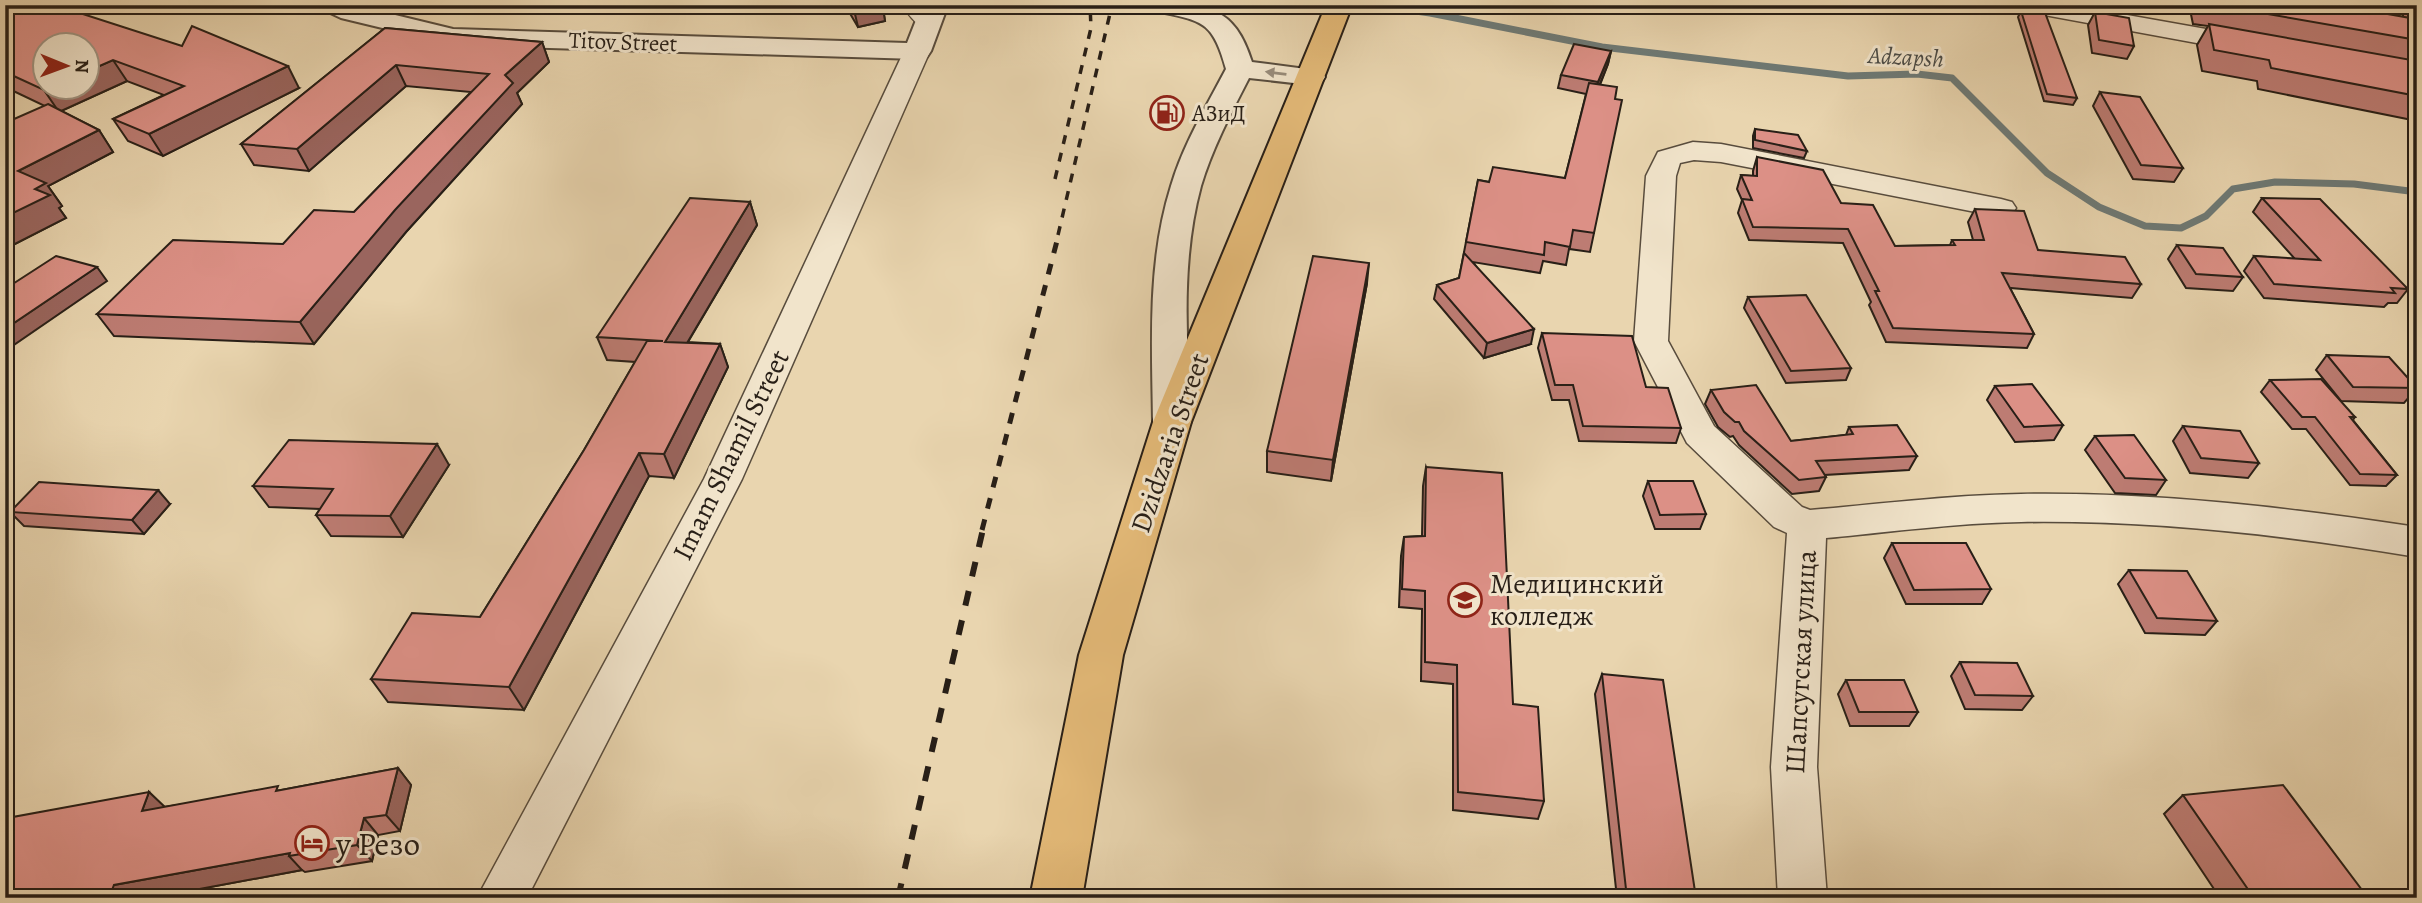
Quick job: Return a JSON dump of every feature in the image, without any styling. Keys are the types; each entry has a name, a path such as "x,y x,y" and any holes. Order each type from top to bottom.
{"highway":[{"name":"Dzidzaria Street","path":"1056,898 1101,655 1172,422 1338,6"}],"street":[{"name":"Titov Street","path":"334,5 350,13 453,37 924,21"},
{"path":"1161,5 1193,10 1222,24 1234,43 1240,69 1213,118 1182,201 1169,301 1172,422"},
{"path":"2028,5 2063,8 2281,50"},
{"name":"Imam Shamil Street","path":"501,898 723,478 924,21"},
{"path":"1240,69 1311,77"},
{"name":"Шапсугская улица","path":"1803,898 1794,767 1807,525 1788,516 1700,434 1651,341 1661,176 1668,158 1692,151 1721,153 2001,208"},
{"path":"1807,525 2019,509 2128,510 2306,523 2417,542"}],"building":[{"path":"5,5 55,5 182,46 192,26 288,66 149,134 113,119 184,86 113,60 102,65 102,32 32,32 32,84 5,72"},
{"path":"850,5 881,5 883,8 855,14"},
{"path":"2216,5 2337,5 2416,19 2417,5 2417,40"},
{"path":"2030,8 2044,10 2077,98 2047,94 2021,11"},
{"path":"2095,12 2129,18 2134,46 2099,40"},
{"path":"2209,24 2417,61 2417,96 2271,68 2269,60 2214,50"},
{"path":"385,28 542,42 505,75 513,83 395,210 300,322 97,314 173,240 283,244 314,210 354,212 489,74 396,65 297,149 241,144"},
{"path":"1574,44 1611,51 1598,82 1561,75"},
{"path":"1589,83 1617,87 1615,99 1622,100 1594,233 1573,230 1570,247 1545,242 1544,255 1466,242 1478,180 1489,182 1493,167 1565,178"},
{"path":"2100,92 2140,97 2183,168 2141,165"},
{"path":"48,104 99,130 18,171 46,183 35,189 50,195 5,217 5,123"},
{"path":"1755,129 1798,135 1807,151 1755,140"},
{"path":"1757,157 1823,170 1841,203 1873,205 1895,246 1955,245 1952,240 1984,240 1975,209 2024,211 2038,250 2125,257 2141,284 2002,273 2034,334 1893,328 1875,291 1879,291 1848,229 1753,227 1742,199 1752,200 1741,175 1757,176"},
{"path":"690,198 750,202 665,342 720,344 664,454 639,453 509,687 371,679 412,613 480,617 584,450 647,341 663,341 597,337"},
{"path":"2262,198 2320,199 2408,289 2391,288 2395,293 2274,284 2254,256 2320,260"},
{"path":"2177,245 2223,248 2243,277 2196,274"},
{"path":"1464,253 1534,329 1487,343 1437,285 1459,278"},
{"path":"56,256 97,267 5,329 5,289"},
{"path":"1313,256 1369,263 1333,460 1267,451"},
{"path":"1806,295 1851,368 1791,371 1748,297"},
{"path":"1542,333 1632,336 1646,387 1668,388 1681,428 1583,426 1573,385 1555,385"},
{"path":"2327,355 2389,357 2417,388 2353,387"},
{"path":"2321,379 2355,417 2350,417 2397,475 2360,474 2315,417 2302,417 2270,380"},
{"path":"2032,384 2063,425 2024,427 1995,386"},
{"path":"1756,385 1791,441 1853,434 1849,427 1897,425 1917,456 1816,461 1826,477 1799,480 1744,431 1739,422 1735,422 1724,412 1711,390"},
{"path":"2183,426 2240,431 2259,463 2201,458"},
{"path":"2134,435 2166,480 2125,478 2095,436"},
{"path":"289,440 437,444 390,516 316,515 333,489 253,486"},
{"path":"1426,467 1502,473 1513,704 1538,707 1544,801 1458,792 1457,665 1425,662 1425,591 1402,589 1404,537 1425,536"},
{"path":"1648,481 1693,481 1706,514 1660,515"},
{"path":"39,482 158,490 132,520 10,512"},
{"path":"1892,543 1966,543 1991,589 1914,590"},
{"path":"2129,570 2187,571 2217,621 2157,618"},
{"path":"1960,662 2017,663 2033,696 1975,695"},
{"path":"1602,674 1663,680 1696,898 1627,898"},
{"path":"1846,680 1904,680 1918,712 1859,712"},
{"path":"398,768 386,815 364,818 357,845 289,856 290,853 114,885 112,890 72,898 5,898 5,835 13,817 149,792 142,811 278,786 276,791"},
{"path":"2283,785 2368,898 2254,898 2183,795"}],"waterway":[{"name":"Adzapsh","path":"1373,5 1430,13 1602,47 1848,76 1917,74 1952,78 2047,173 2099,207 2145,226 2181,228 2206,216 2233,189 2275,182 2354,184 2417,192"}],"railway":[{"path":"1055,179 1091,28 1090,5"},
{"path":"1058,235 1112,5"},
{"path":"982,530 1059,233"},
{"path":"898,898 983,529"}],"place":[{"name":"АЗиД","path":"1167,113"},
{"name":"Медицинский колледж","path":"1465,600"},
{"name":"у Резо","path":"312,843"}]}
